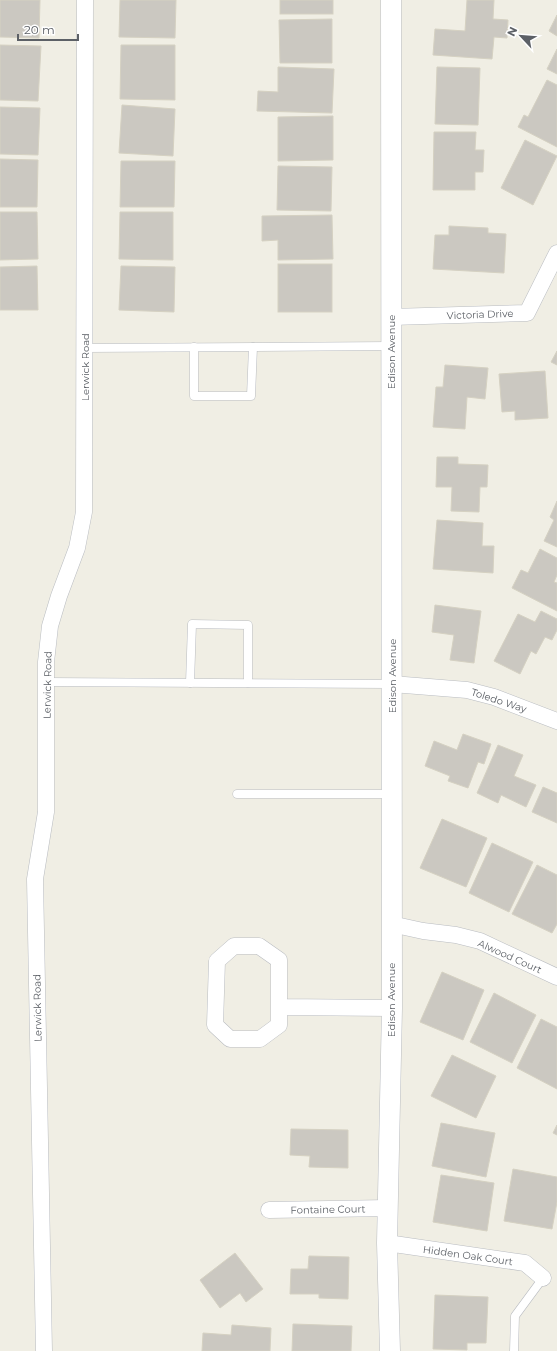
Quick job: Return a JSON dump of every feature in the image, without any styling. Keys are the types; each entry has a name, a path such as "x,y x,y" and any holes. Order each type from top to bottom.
{"street":[{"name":"Lerwick Road","path":"44,1351 35,879 46,812 46,662 50,626 59,596 77,548 84,512 85,0"},
{"name":"Edison Avenue","path":"390,1351 387,1243 392,1008 391,0"},
{"name":"Victoria Drive","path":"391,317 527,313 557,253"},
{"name":"Toledo Way","path":"392,684 466,690 494,697 557,721"},
{"name":"Alwood Court","path":"392,924 424,931 456,935 480,941 557,977"},
{"path":"234,946 260,946 279,960 279,1007 279,1025 260,1039 230,1039 215,1025 217,961 234,946"},
{"path":"279,1007 392,1008"},
{"name":"Fontaine Court","path":"269,1210 388,1208"},
{"name":"Hidden Oak Court","path":"387,1243 525,1263 543,1278"}],"lane":[{"path":"84,348 391,346"},
{"path":"194,347 194,396 252,396 253,347"},
{"path":"190,683 192,624 248,625 248,683"},
{"path":"46,682 392,684"},
{"path":"237,794 392,794"},
{"path":"514,1351 515,1316 543,1278"}],"building":[{"path":"0,0 40,0 39,38 0,37"},
{"path":"120,0 176,0 175,38 119,37"},
{"path":"280,0 333,0 333,14 280,14"},
{"path":"467,0 494,0 493,19 508,20 507,38 494,37 492,59 433,55 435,29 465,31"},
{"path":"557,15 557,36 549,31"},
{"path":"332,19 332,63 280,63 279,20"},
{"path":"0,45 41,46 38,101 0,100"},
{"path":"121,45 175,45 175,100 120,99"},
{"path":"557,49 557,74 547,69"},
{"path":"278,67 334,69 332,113 257,111 258,91 278,92"},
{"path":"437,67 480,68 478,125 435,124"},
{"path":"547,80 557,85 557,147 518,127 524,115 528,117"},
{"path":"122,105 175,109 173,156 119,153"},
{"path":"0,107 40,108 38,155 0,154"},
{"path":"333,116 333,160 278,161 278,117"},
{"path":"434,132 476,132 475,150 484,150 483,172 475,172 475,190 433,190"},
{"path":"525,140 557,156 533,205 501,188"},
{"path":"0,159 38,160 37,207 0,207"},
{"path":"121,161 175,161 174,207 120,207"},
{"path":"278,166 332,167 331,211 277,210"},
{"path":"0,212 37,212 38,259 0,260"},
{"path":"120,212 173,212 173,260 119,259"},
{"path":"332,215 333,259 278,260 278,240 262,241 262,216"},
{"path":"449,226 488,228 488,233 506,234 504,273 433,269 435,235 449,235"},
{"path":"278,264 332,264 332,312 278,312"},
{"path":"37,266 38,310 0,310 0,267"},
{"path":"121,266 175,267 174,312 119,310"},
{"path":"557,351 557,365 551,362"},
{"path":"445,365 488,368 485,399 467,397 465,429 433,427 436,387 443,387"},
{"path":"545,371 548,418 515,420 515,411 502,412 499,374"},
{"path":"437,457 458,457 458,464 488,465 487,487 480,487 479,512 451,511 452,487 436,487"},
{"path":"557,501 557,547 544,541 554,520 550,517"},
{"path":"437,520 483,523 482,546 494,546 493,573 433,569"},
{"path":"540,549 557,558 557,575 554,582 557,583 557,611 512,588 521,570 528,573"},
{"path":"435,605 481,611 474,663 450,660 454,635 432,632"},
{"path":"541,611 557,619 557,630 552,640 545,637 536,654 531,651 520,674 494,661 518,614 535,622"},
{"path":"463,734 491,744 484,764 478,762 468,788 448,781 450,776 425,766 434,741 457,750"},
{"path":"498,745 523,755 514,776 536,785 526,807 501,795 498,803 477,793"},
{"path":"543,787 557,793 557,823 532,812"},
{"path":"442,819 487,838 466,887 420,868"},
{"path":"492,843 533,862 509,912 469,893"},
{"path":"537,865 557,875 557,924 552,933 512,914"},
{"path":"442,972 484,990 463,1040 420,1022"},
{"path":"494,993 536,1015 512,1063 470,1042"},
{"path":"541,1019 557,1027 557,1089 517,1068"},
{"path":"452,1055 496,1076 476,1118 431,1096"},
{"path":"441,1123 495,1133 486,1177 432,1166"},
{"path":"557,1125 557,1135 553,1133"},
{"path":"291,1129 348,1130 348,1168 309,1167 310,1156 290,1155"},
{"path":"513,1169 557,1177 557,1202 552,1229 504,1221"},
{"path":"441,1175 494,1183 487,1231 433,1222"},
{"path":"235,1253 263,1289 246,1302 240,1293 220,1308 200,1280"},
{"path":"309,1256 349,1257 348,1299 319,1298 319,1294 290,1294 291,1269 308,1269"},
{"path":"435,1295 488,1297 486,1343 467,1343 467,1350 433,1349"},
{"path":"293,1324 352,1326 351,1351 292,1351"},
{"path":"232,1325 271,1328 270,1351 202,1351 203,1333 231,1335"}]}
